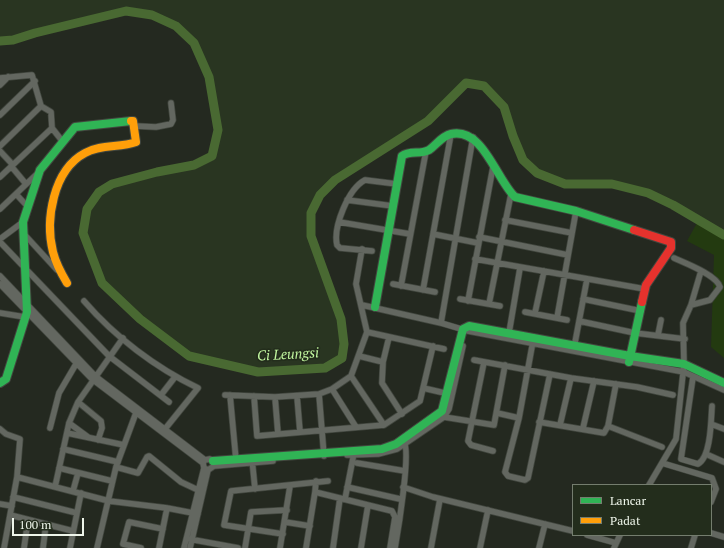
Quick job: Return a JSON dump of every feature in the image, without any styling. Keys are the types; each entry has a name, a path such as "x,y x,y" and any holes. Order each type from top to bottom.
{"street":[{"path":"0,78 30,74 33,76 41,106 51,112 52,128 63,142"},
{"path":"0,85 8,77"},
{"path":"0,115 35,81"},
{"path":"135,126 156,127 171,124 173,120 171,103"},
{"path":"0,146 41,106"},
{"path":"0,209 40,170 77,127 133,121 136,137 133,143 87,152 81,155 64,176 50,213 49,224 58,270"},
{"path":"0,177 52,128"},
{"path":"375,307 397,184 404,154 426,151 451,134 464,132 473,137 481,146 511,194 519,198 576,210 671,242 671,248 645,289 629,359"},
{"path":"423,290 451,134"},
{"path":"441,323 473,137"},
{"path":"0,151 26,184"},
{"path":"401,286 426,151"},
{"path":"468,301 493,167"},
{"path":"0,382 6,379 26,311 22,232 23,222 40,170"},
{"path":"372,250 339,247 336,242 339,222 347,200 352,190 365,180 397,184"},
{"path":"16,194 28,207"},
{"path":"489,304 511,194"},
{"path":"347,200 393,206"},
{"path":"557,318 576,210"},
{"path":"505,220 572,233"},
{"path":"23,222 0,241 109,356 169,402"},
{"path":"339,222 410,234"},
{"path":"22,232 58,270 67,283"},
{"path":"433,234 478,243"},
{"path":"479,237 568,255"},
{"path":"236,460 228,395 275,397 319,394 332,389 351,376 367,332 356,284 362,249"},
{"path":"674,258 701,271 718,282 720,287 710,300 691,305"},
{"path":"475,259 645,289"},
{"path":"508,333 520,268"},
{"path":"535,314 544,271"},
{"path":"650,484 676,439 684,368 685,339 683,323 691,305 701,271"},
{"path":"0,276 26,311 94,378"},
{"path":"574,347 587,279"},
{"path":"0,284 76,364 208,464 324,454 354,453 382,449 404,442 444,417 449,409 449,394"},
{"path":"393,284 435,292"},
{"path":"460,299 500,306"},
{"path":"583,299 640,312"},
{"path":"84,301 123,338 175,377 198,388 165,429"},
{"path":"362,305 465,330 534,340 629,359 684,368 724,383"},
{"path":"0,313 26,311"},
{"path":"525,312 567,320"},
{"path":"658,334 661,320"},
{"path":"579,321 635,333 658,334 685,339"},
{"path":"404,442 439,415 444,407 449,394 465,330 469,326 508,333 534,340"},
{"path":"367,332 444,349"},
{"path":"389,337 383,362 382,383 402,414"},
{"path":"55,487 69,423 78,402 123,338"},
{"path":"534,340 527,369 519,418 505,474 508,476 525,480 528,477 550,374"},
{"path":"254,396 256,434 322,431 384,425 420,401 433,346"},
{"path":"359,356 383,362"},
{"path":"474,360 673,395"},
{"path":"484,362 469,443 493,451"},
{"path":"50,428 59,392 76,364"},
{"path":"444,417 493,426 497,413 505,365"},
{"path":"684,368 693,377 724,390"},
{"path":"351,376 384,425"},
{"path":"161,395 175,377"},
{"path":"693,377 681,459 698,464 706,454 711,424 712,406"},
{"path":"560,425 571,378"},
{"path":"583,428 594,381"},
{"path":"539,422 583,428 604,433 608,426 616,384"},
{"path":"423,388 449,394"},
{"path":"332,389 356,427"},
{"path":"319,394 324,454"},
{"path":"297,396 300,432"},
{"path":"275,397 278,434"},
{"path":"78,402 101,421 102,428 98,440"},
{"path":"137,411 165,429 208,464 236,460 252,460"},
{"path":"97,548 109,501 112,481 137,411"},
{"path":"497,413 519,418"},
{"path":"69,423 89,438"},
{"path":"711,424 724,429"},
{"path":"608,426 662,447"},
{"path":"0,429 6,434 20,440 17,477 4,548"},
{"path":"68,433 124,445"},
{"path":"395,548 405,471 404,442"},
{"path":"63,449 117,465 138,474 149,456 181,482 198,490"},
{"path":"333,548 354,453"},
{"path":"706,454 724,462"},
{"path":"252,460 255,489"},
{"path":"357,463 405,471"},
{"path":"662,463 712,478 716,489 712,499"},
{"path":"195,513 198,490 208,464"},
{"path":"184,548 189,539 208,464"},
{"path":"59,468 112,481"},
{"path":"73,491 78,472"},
{"path":"17,477 109,501 195,513"},
{"path":"283,534 223,524 232,491 290,486 316,481 328,481"},
{"path":"306,548 316,481"},
{"path":"280,548 290,486"},
{"path":"347,487 400,499"},
{"path":"403,487 440,499 572,531"},
{"path":"315,492 392,511 395,514 390,548"},
{"path":"70,548 81,493"},
{"path":"13,496 77,513"},
{"path":"431,548 440,499"},
{"path":"0,504 12,506"},
{"path":"361,548 368,505"},
{"path":"159,548 167,508"},
{"path":"245,548 252,512 287,510"},
{"path":"480,548 488,510"},
{"path":"10,515 73,531"},
{"path":"24,548 28,520"},
{"path":"141,548 123,544 129,522 163,529"},
{"path":"285,522 310,526"},
{"path":"43,548 46,524"},
{"path":"539,548 545,524"},
{"path":"712,533 724,537"},
{"path":"590,536 615,545 620,536"},
{"path":"691,548 695,536"},
{"path":"189,539 190,548"},
{"path":"189,539 238,548"}],"shaded area":[{"path":"0,0 724,0 724,235 673,205 648,193 612,184 565,184 537,173 523,160 504,107 484,86 466,84 428,121 335,180 320,195 311,213 311,236 340,317 344,344 342,358 325,368 258,372 189,356 141,320 102,283 83,233 87,209 99,192 112,184 157,172 194,165 212,156 218,130 209,78 194,43 176,26 152,15 126,11 13,40 0,41"}],"green space":[{"path":"698,221 724,235 724,358 711,347 714,255 687,241"}],"waterway":[{"name":"Ci Leungsi","path":"0,41 13,40 35,33 126,11 152,15 176,26 194,43 209,77 218,130 212,156 194,165 157,172 112,184 99,192 87,209 83,233 102,283 140,319 189,356 258,372 325,368 342,358 344,344 341,319 311,236 311,213 320,195 335,180 428,121 466,83 484,86 504,107 513,136 523,160 537,173 565,184 612,184 648,193 673,205 724,235"}],"traffic: fast":[{"path":"0,383 6,379 27,312 23,222 40,170 75,127 131,121"},
{"path":"375,307 402,156 408,153 429,150 442,139 451,134 462,134 472,138 488,156 508,189 515,197 576,211 634,230"},
{"path":"629,362 642,302"},
{"path":"213,461 382,449 396,444 442,411 463,329 469,326 630,356 684,364 724,383"}],"traffic: slow":[{"path":"67,283 53,252 51,239 51,211 59,183 65,171 74,161 85,153 97,148 136,142 133,121 131,121"}],"traffic: jam":[{"path":"634,230 671,242 671,248 646,285 642,302"}]}
